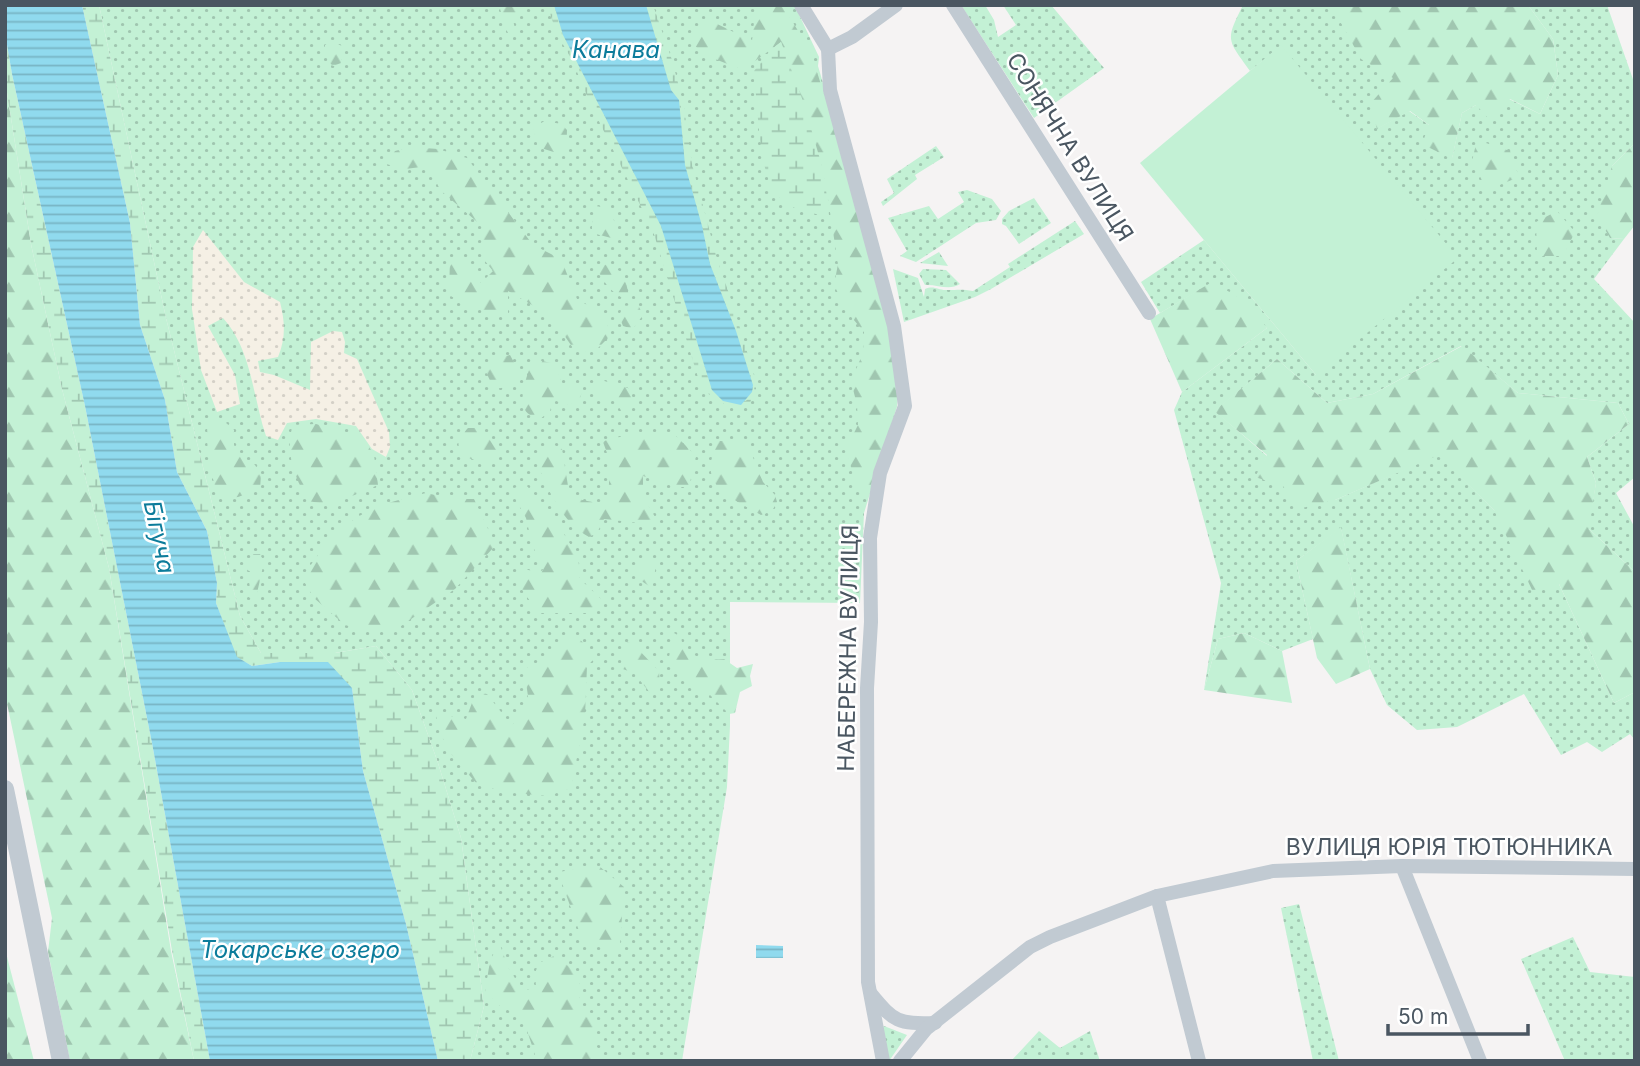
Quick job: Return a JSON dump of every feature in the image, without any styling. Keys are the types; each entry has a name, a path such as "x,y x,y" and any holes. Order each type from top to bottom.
{"street":[{"name":"НАБЕРЕЖНА ВУЛИЦЯ","path":"801,5 828,49 830,90 894,326 905,406 880,473 870,538 871,622 867,688 870,992 883,1061"},
{"path":"828,49 852,37 896,5"},
{"name":"СОНЯЧНА ВУЛИЦЯ","path":"953,5 1149,313"},
{"path":"5,789 61,1061"},
{"path":"1402,866 1480,1061"},
{"name":"ВУЛИЦЯ ЮРІЯ ТЮТЮННИКА","path":"900,1061 926,1029 1030,947 1157,896 1273,871 1402,866 1635,869"},
{"path":"1157,896 1199,1061"},
{"path":"870,992 889,1016 907,1024 935,1023"}],"green space":[{"path":"82,5 99,5 166,318 240,616 261,653 335,653 376,646 412,690 461,838 484,1006 470,1061 438,1061 406,924 363,771 352,688 280,662 252,666 236,657 216,603 217,583 207,531 177,472 165,400 140,325 130,223"},
{"path":"99,5 795,6 819,57 818,66 852,182 897,406 864,513 860,603 730,602 727,787 682,1061 470,1061 484,1006 461,838 412,690 376,646 335,653 261,653 240,616 166,318"},
{"path":"499,5 520,5 517,16 512,18 516,31 509,35 505,27"},
{"path":"547,5 554,5 563,35 661,226 712,390 746,401 753,385 710,264 685,165 679,100 671,90 646,5 653,5 684,106 692,164 717,259 756,382 756,397 742,409 720,402 701,387 653,231 557,34"},
{"path":"760,5 782,5 810,50 852,182 890,325 899,390 897,406 870,488 863,494 857,489 846,449 858,425 857,405 851,381 863,353 864,332 848,313 834,285 838,264 824,173 781,42 743,70 702,54 693,43 696,31 709,20 752,41 755,13"},
{"path":"961,5 985,5 994,20 998,37 1016,25 1003,5 1051,5 1104,68 1034,118"},
{"path":"1243,5 1333,5 1394,78 1378,128 1409,111 1429,125 1452,158 1462,113 1476,105 1509,99 1540,114 1558,75 1553,39 1528,5 1607,5 1635,85 1635,143 1612,166 1610,238 1624,239 1594,279 1635,323 1635,477 1616,493 1635,528 1635,572 1588,528 1596,483 1587,457 1629,424 1618,403 1518,393 1461,346 1373,394 1327,403 1277,359 1215,411 1267,456 1256,477 1335,500 1439,454 1496,512 1506,533 1559,584 1614,703 1635,692 1635,740 1630,734 1602,752 1587,742 1561,755 1524,694 1457,727 1417,730 1387,705 1370,669 1341,528 1296,561 1313,639 1282,651 1244,633 1218,639 1204,690 1221,583 1174,410 1182,392 1267,328 1212,283 1160,313 1141,282 1204,240 1316,375 1281,46 1250,71 1231,40 1233,26"},
{"path":"1331,5 1528,5 1553,39 1558,75 1540,114 1510,99 1488,118 1476,105 1462,113 1452,159 1422,144 1429,125 1410,111 1377,129 1370,104 1393,78 1361,59"},
{"path":"5,33 85,406 152,743 210,1061 194,1061 172,951 109,568 62,389 31,244 5,80"},
{"path":"331,41 342,46 341,63 333,66 325,51 325,45"},
{"path":"781,42 803,101 824,173 829,215 813,214 790,206 773,189 764,163 753,72"},
{"path":"1281,45 1458,258 1316,375 1140,163"},
{"path":"5,80 31,244 62,389 109,568 171,951 194,1061 70,1061 48,952 52,918 5,694"},
{"path":"545,121 561,124 567,130 566,156 538,147 533,127"},
{"path":"1477,140 1510,151 1519,177 1487,190 1472,161"},
{"path":"1635,143 1635,225 1624,239 1610,238 1597,216 1612,166"},
{"path":"936,146 944,157 915,175 917,179 883,206 881,202 894,193 887,179"},
{"path":"410,147 438,149 467,158 533,245 561,259 577,299 606,316 609,337 594,352 575,351 551,316 508,291 508,317 477,309 449,295 450,259 462,258 481,283 493,271 485,261 482,226 440,190 429,166 405,169 386,164 395,151"},
{"path":"967,190 992,199 1001,211 996,220 976,223 916,262 900,256 907,251 888,218 929,206 938,219 964,202 958,192"},
{"path":"1034,198 1051,223 1019,244 1002,224 1002,219 1009,211"},
{"path":"596,206 611,209 619,240 592,233"},
{"path":"1557,211 1575,232 1563,256 1537,256 1536,222"},
{"path":"1075,221 1084,234 991,289 904,322 893,269 918,278 924,297 925,289 928,288 973,291 1010,267 1008,264"},
{"path":"939,252 948,266 920,263"},
{"path":"604,264 624,273 630,301 610,289 603,280 597,269"},
{"path":"923,269 946,270 960,284 947,287 925,285 919,274"},
{"path":"1212,282 1247,302 1267,328 1182,392 1150,319"},
{"path":"638,305 643,315 633,329 623,326 619,316 623,306"},
{"path":"1462,346 1518,393 1618,403 1629,424 1587,457 1596,483 1589,529 1635,572 1635,692 1614,703 1559,584 1533,592 1494,510 1439,455 1335,500 1298,509 1283,486 1255,477 1267,455 1214,411 1277,359 1327,403 1373,394"},
{"path":"510,355 517,368 517,375 508,387 494,389 486,372 492,360"},
{"path":"534,359 555,364 562,383 582,391 580,399 570,405 553,400 550,411 539,420 529,415 523,405 523,392"},
{"path":"601,380 628,388 636,405 622,412 613,398 597,398 595,382"},
{"path":"208,418 225,422 234,430 234,445 245,463 255,465 261,475 260,489 238,497 219,499 209,459"},
{"path":"316,424 363,437 374,455 378,485 331,505 308,501 292,464 291,435 293,425"},
{"path":"468,428 482,428 497,451 485,463 468,458 459,450 458,438"},
{"path":"650,434 676,436 696,456 689,487 677,487 643,476 643,496 655,517 648,524 604,519 597,533 589,537 579,531 556,504 536,461 546,446 554,445 562,449 569,492 582,500 608,505 610,461 603,442 610,438"},
{"path":"719,441 739,441 748,445 763,482 775,495 777,502 772,511 761,515 718,487 711,468"},
{"path":"526,485 570,543 579,563 579,578 600,598 602,602 594,613 538,613 515,579 523,569 539,572 543,570 532,544 526,518 510,489"},
{"path":"426,493 453,499 474,499 494,547 455,589 395,630 371,631 345,625 314,598 302,578 328,543 353,520 384,505"},
{"path":"1341,527 1370,669 1336,684 1317,658 1296,561"},
{"path":"253,554 260,554 264,562 255,602 249,597 249,580 254,577 254,573 247,570"},
{"path":"650,557 657,560 652,588 637,578 636,565"},
{"path":"674,633 681,637 687,654 724,659 737,668 753,664 750,676 752,686 740,692 735,713 729,714 710,695 695,691 679,677 669,657"},
{"path":"1244,633 1282,651 1292,703 1204,690 1218,639"},
{"path":"574,634 597,656 587,666 585,716 571,788 548,796 503,792 476,783 446,748 435,713 466,719 476,692 487,694 512,726 528,696 524,669 553,655"},
{"path":"627,642 633,644 659,671 660,687 650,693 634,673 620,668"},
{"path":"599,866 624,887 620,945 616,956 610,955 603,947 583,942 558,872"},
{"path":"1299,904 1339,1061 1313,1061 1281,908"},
{"path":"1573,937 1590,972 1635,977 1635,1061 1565,1061 1521,959"},
{"path":"499,942 508,967 523,991 536,987 535,973 539,963 556,955 579,976 579,1003 596,1028 596,1045 605,1061 537,1061 522,1015 502,1008 485,992 490,961"},
{"path":"5,949 34,1061 6,1061"},
{"path":"881,1027 907,1035 889,1061"},
{"path":"1039,1031 1060,1048 1090,1031 1100,1061 1011,1061"}],"sand":[{"path":"203,230 244,282 280,302 284,330 281,350 278,357 258,361 260,372 310,390 311,342 333,331 342,332 344,353 357,359 389,432 390,447 386,457 372,449 356,426 316,419 287,423 278,440 266,436 246,359 233,331 223,318 208,326 235,375 240,404 217,412 201,370 192,309 193,247"}],"water":[{"path":"5,5 82,5 130,223 140,325 165,400 177,472 207,531 217,583 216,603 237,657 252,666 280,662 328,662 352,688 363,771 406,924 438,1061 210,1061 152,743 85,406 12,74 5,33"},
{"name":"Канава","path":"554,5 646,5 671,90 679,100 685,165 710,264 753,385 752,392 741,405 723,401 712,390 661,226 563,35"},
{"path":"756,945 783,946 783,958 756,958"}],"water label":[{"name":"Бігуча","path":"159,537"},
{"name":"Токарське озеро","path":"300,950"}]}
